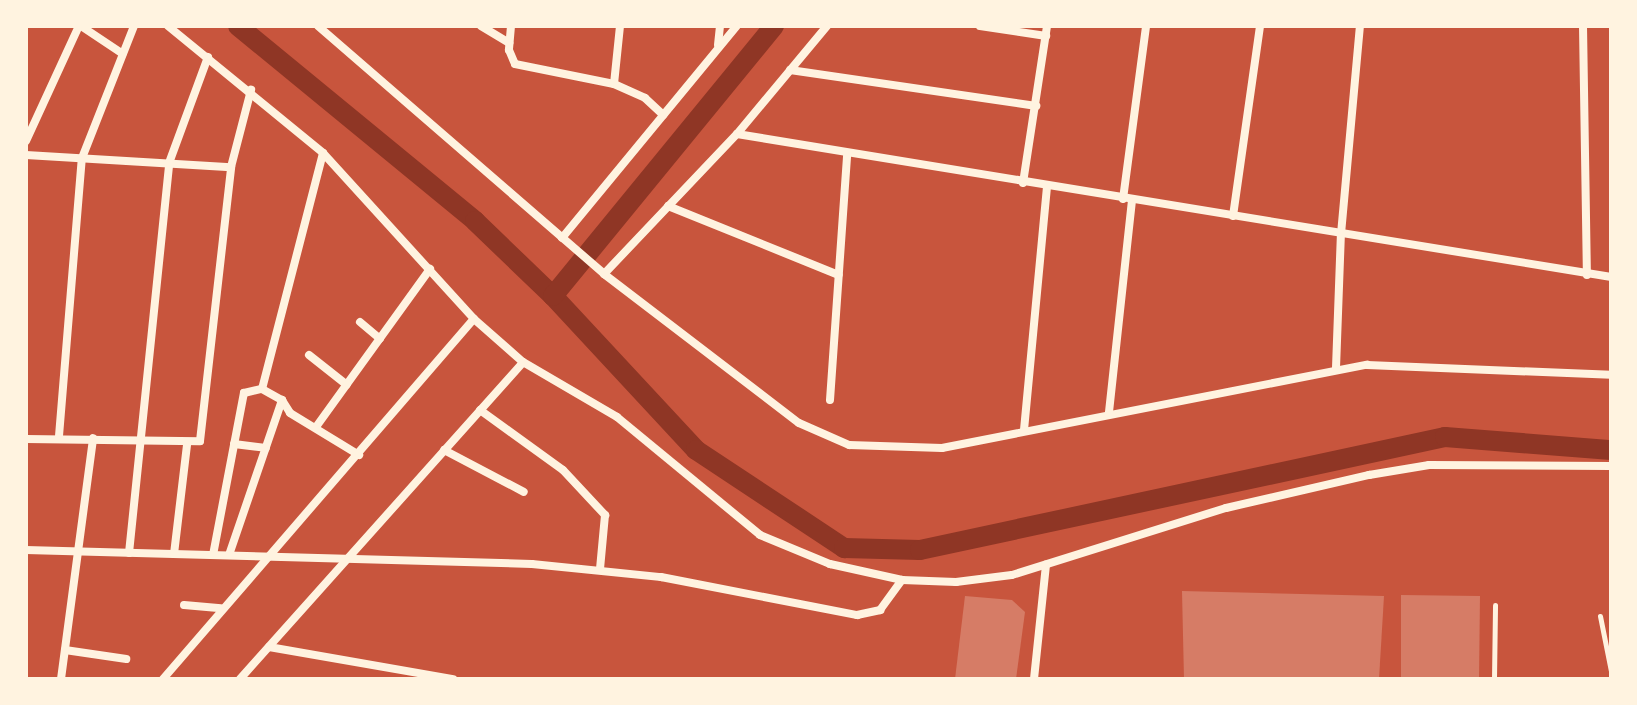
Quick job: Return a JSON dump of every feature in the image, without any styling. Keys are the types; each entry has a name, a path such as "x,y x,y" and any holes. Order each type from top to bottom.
{"street":[{"path":"26,141 80,26 123,54"},
{"path":"59,436 82,158 134,26"},
{"path":"168,26 251,90 323,153 474,319 523,362 608,410 760,535 830,564 902,580 956,582 1046,565 1226,508 1369,475 1429,465 1611,466"},
{"path":"318,26 604,274 823,437 915,450 1336,368 1431,365 1611,375"},
{"path":"481,26 509,43"},
{"path":"511,26 509,43 515,64 614,84 645,98 663,115"},
{"path":"614,84 620,26"},
{"path":"718,47 720,26"},
{"path":"562,238 737,26"},
{"path":"604,274 737,134 827,26"},
{"path":"980,26 1046,31 1023,183"},
{"path":"1109,412 1146,26"},
{"path":"1233,216 1260,26"},
{"path":"1336,368 1341,234 1360,26"},
{"path":"1583,26 1587,275"},
{"path":"129,553 169,163 208,57"},
{"path":"790,70 1036,106"},
{"path":"26,439 59,436 197,444 231,167 251,90"},
{"path":"737,134 1611,277"},
{"path":"262,389 323,153"},
{"path":"830,400 847,154"},
{"path":"26,155 231,167"},
{"path":"1024,430 1047,187"},
{"path":"668,206 839,275"},
{"path":"316,427 430,269"},
{"path":"163,679 221,608 272,556 474,319"},
{"path":"360,322 380,339"},
{"path":"309,355 347,385"},
{"path":"240,679 523,362"},
{"path":"213,555 245,391 262,389 282,400 290,413 359,455"},
{"path":"229,555 282,400"},
{"path":"480,410 563,470 605,515 600,569"},
{"path":"61,679 93,438"},
{"path":"234,444 266,448"},
{"path":"174,554 187,445"},
{"path":"444,450 524,492"},
{"path":"26,550 349,557 600,569 857,615 880,610 902,580"},
{"path":"1034,679 1046,565"},
{"path":"184,605 221,608"},
{"path":"269,647 453,679"},
{"path":"65,650 126,659"}],"lane":[{"path":"1494,679 1495,605"},
{"path":"1600,616 1611,671"}],"building":[{"path":"1182,591 1384,596 1379,679 1184,679"},
{"path":"1401,595 1480,596 1479,679 1401,679"},
{"path":"965,596 1012,600 1025,612 1016,679 955,679"}],"waterway":[{"path":"238,26 475,221 553,296 696,450 844,548 920,550 1445,437 1611,450"},
{"path":"553,296 774,26"}]}
